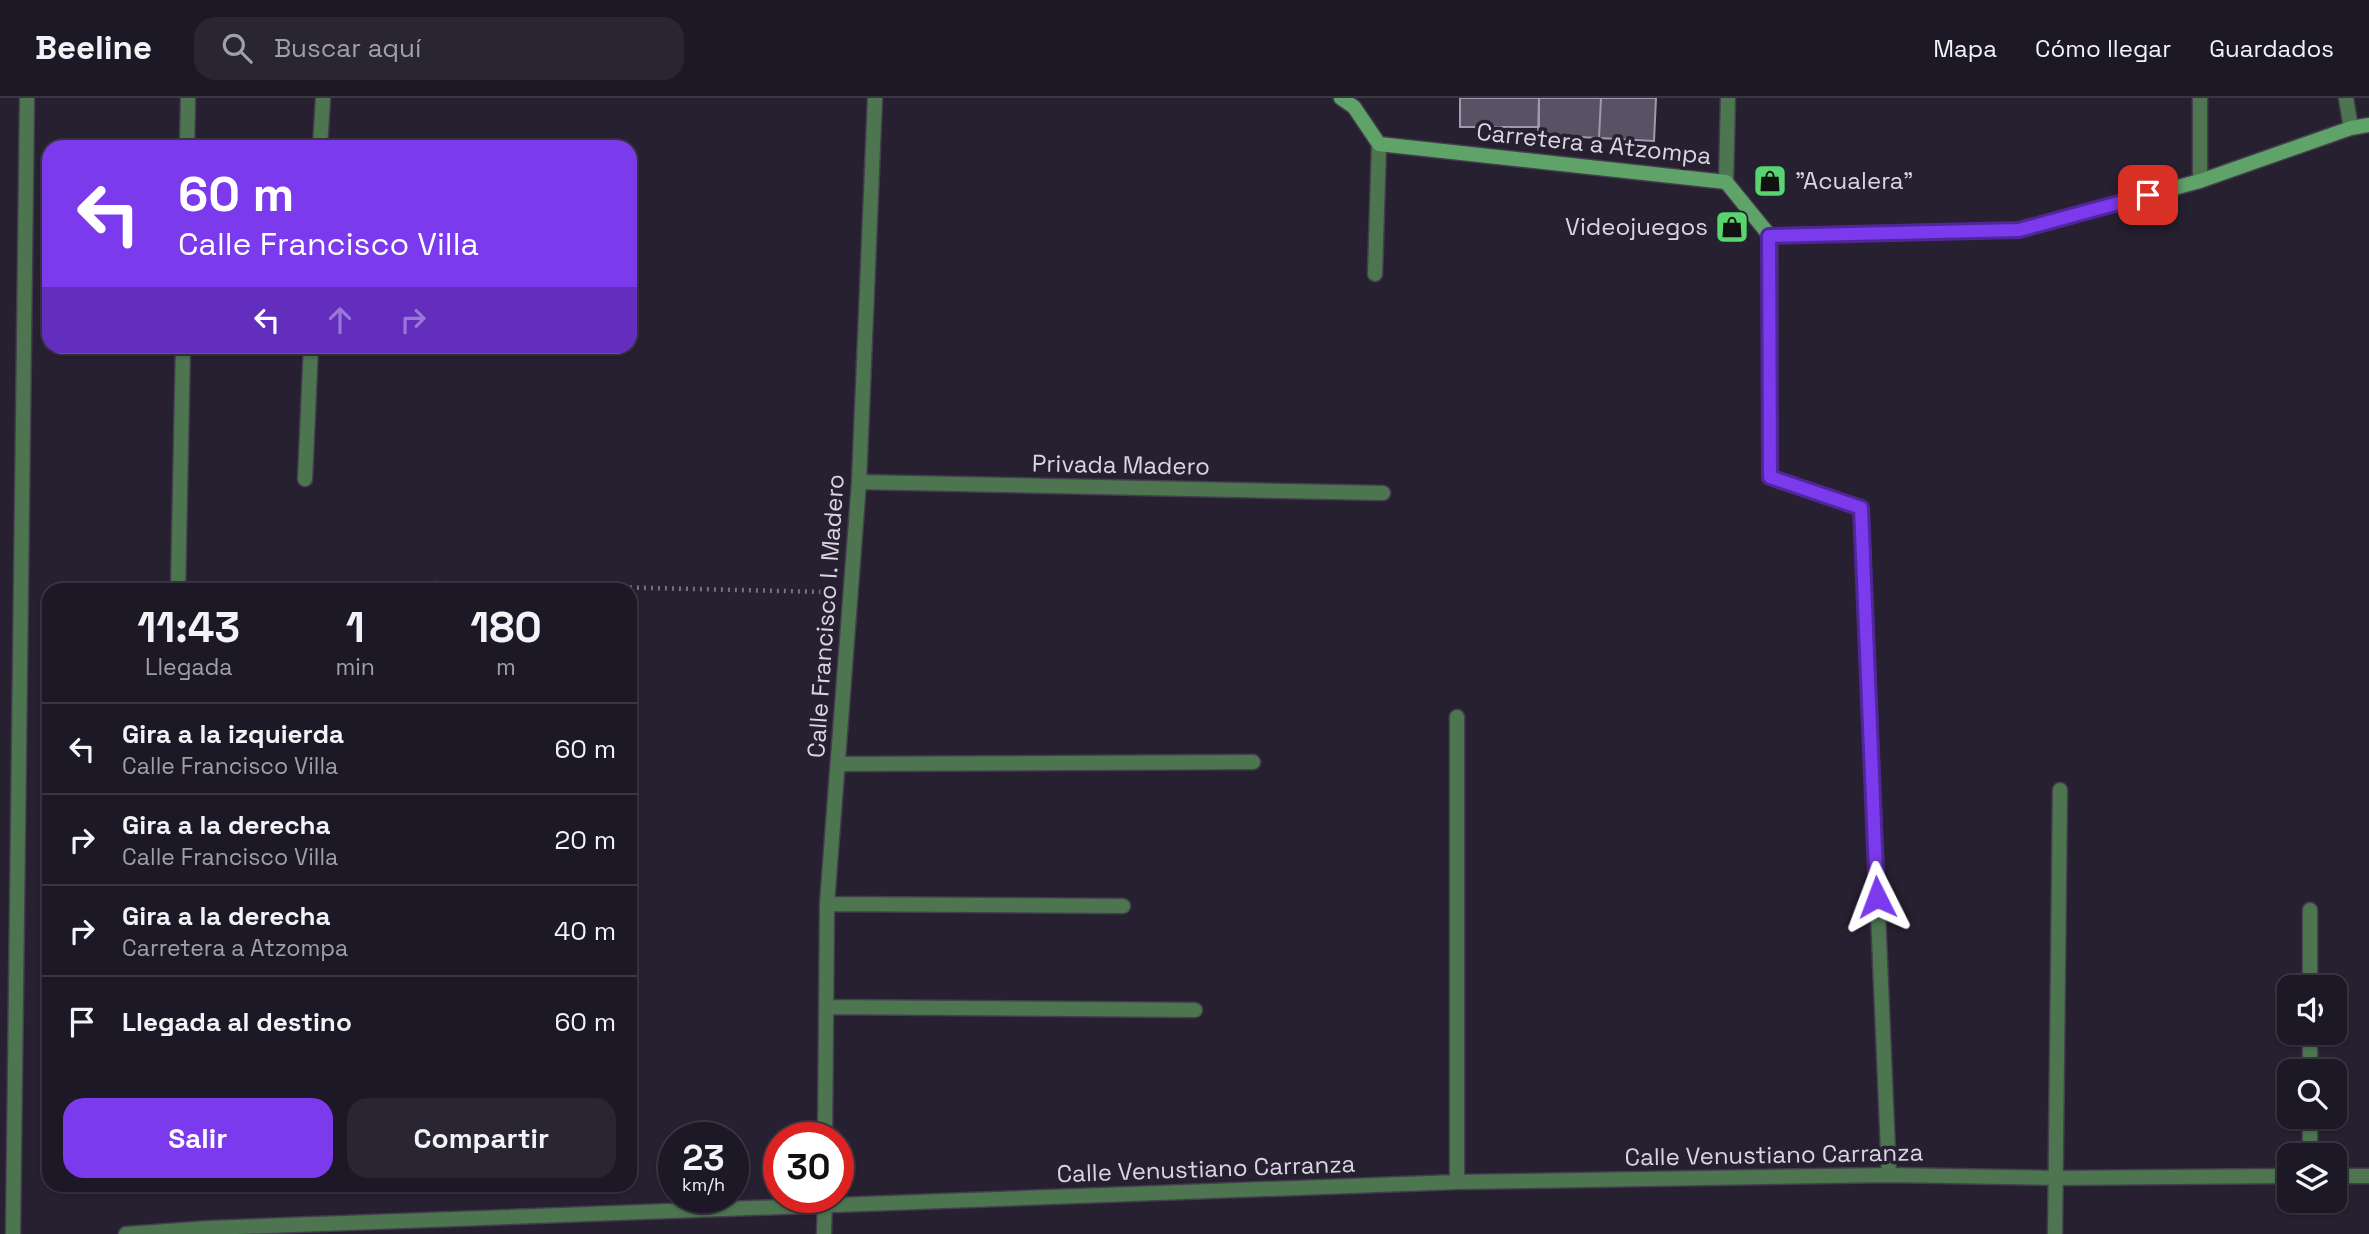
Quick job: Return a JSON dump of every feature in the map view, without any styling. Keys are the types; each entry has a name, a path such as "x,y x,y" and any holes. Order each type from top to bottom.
{"main road":[{"path":"1341,98 1354,107 1378,144"},
{"path":"1769,236 2019,230 2200,181 2351,128 2369,125"},
{"name":"Carretera a Atzompa","path":"1378,144 1726,182 1769,236"}],"street":[{"path":"13,1234 27,98"},
{"path":"187,140 188,98"},
{"path":"320,140 323,98"},
{"name":"Calle Francisco I. Madero","path":"825,1122 827,904 859,482 874,98"},
{"path":"1726,182 1728,98"},
{"path":"2200,98 2200,181"},
{"path":"2346,98 2351,128"},
{"path":"1375,274 1378,144"},
{"path":"1769,236 1770,477 1861,508 1889,1175"},
{"path":"178,583 183,354"},
{"path":"305,479 311,354"},
{"name":"Privada Madero","path":"859,482 1383,493"},
{"path":"1457,717 1457,1182"},
{"path":"839,764 1253,762"},
{"path":"2055,1234 2060,790"},
{"path":"827,904 1123,906"},
{"path":"2310,910 2310,975"},
{"path":"827,1007 1195,1010"},
{"name":"Calle Venustiano Carranza","path":"854,1200 1457,1182 1889,1175 2057,1178 2277,1176"},
{"path":"2347,1176 2369,1176"},
{"name":"Calle Venustiano Carranza","path":"126,1234 763,1204"},
{"path":"824,1234 825,1213"}],"path":[{"path":"637,588 850,593"}],"building":[{"path":"1460,98 1539,98 1539,127 1460,127"},
{"path":"1539,98 1601,98 1599,138 1538,135"},
{"path":"1601,98 1656,98 1654,141 1599,138"}],"place":[{"name":"\"Acualera\"","path":"1770,181"},
{"name":"Videojuegos","path":"1732,227"}],"route":[{"path":"1877,897 1861,508 1770,477 1769,236 2019,230 2148,195"}]}
